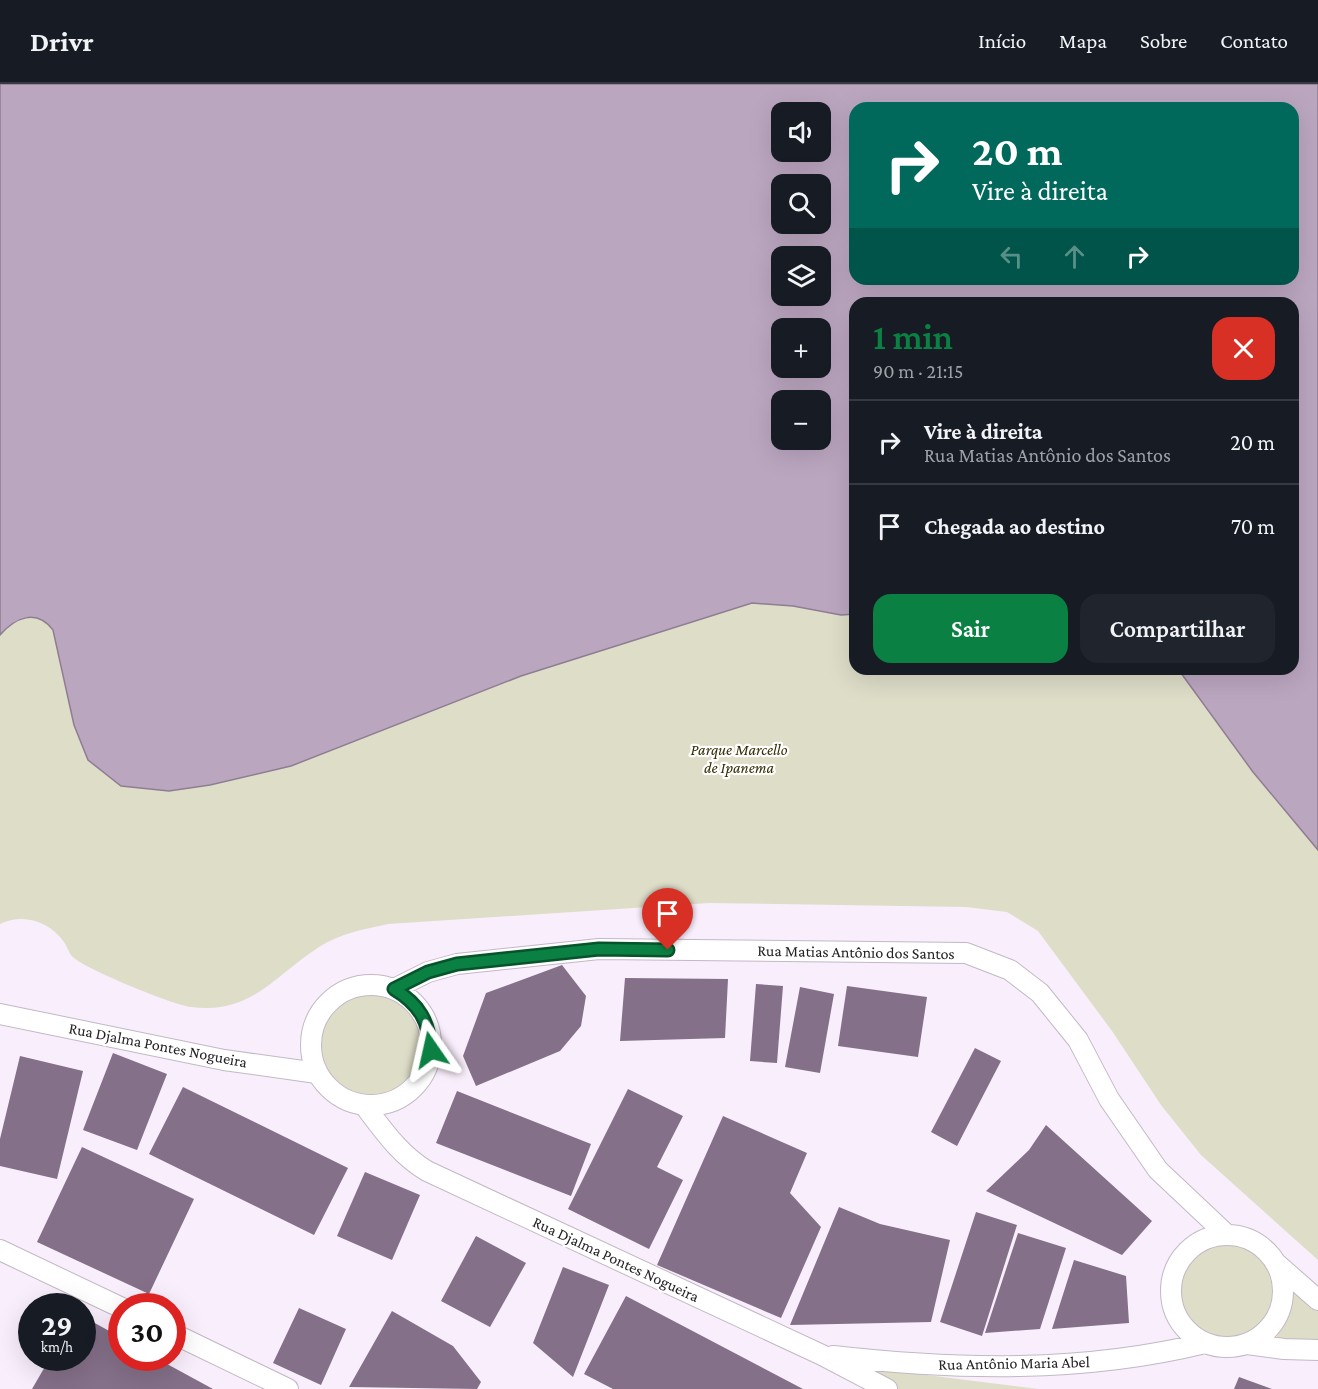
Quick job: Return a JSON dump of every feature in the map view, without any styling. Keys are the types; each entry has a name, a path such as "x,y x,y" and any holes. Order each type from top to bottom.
{"street":[{"name":"Rua Matias Antônio dos Santos","path":"394,989 428,972 457,964 599,949 966,953 1010,970 1040,993 1078,1040 1109,1099 1158,1170 1227,1235"},
{"path":"373,984 394,989 410,999 423,1014 430,1031 431,1050 426,1069 416,1085 401,1097 383,1104 364,1105 345,1100 328,1089 317,1073 311,1054 311,1033 319,1013 334,997 352,987 373,984"},
{"name":"Rua Djalma Pontes Nogueira","path":"0,1014 224,1060 317,1073"},
{"name":"Rua Djalma Pontes Nogueira","path":"364,1105 410,1161 426,1171 822,1355 887,1389"},
{"path":"1318,1300 1275,1262 1261,1246 1245,1238 1227,1235 1210,1238 1195,1245 1183,1257 1174,1272 1171,1288 1172,1305 1179,1321 1190,1334 1204,1343 1230,1347 1247,1344 1284,1349 1318,1350"},
{"path":"0,1250 108,1301"},
{"path":"1247,1344 1264,1333 1276,1318 1283,1300 1282,1280 1275,1262"},
{"path":"186,1340 288,1389"},
{"name":"Rua Antônio Maria Abel","path":"822,1355 904,1364 1042,1366 1110,1362 1160,1354 1204,1343"}],"green space":[{"name":"Parque Marcello de Ipanema","path":"752,603 793,606 849,614 849,675 1182,675 1253,772 1318,850 1318,1260 1201,1155 1161,1105 1112,1031 1038,931 1007,912 966,907 709,903 388,924 352,932 327,942 261,991 230,1005 212,1008 181,1005 94,970 73,957 58,935 43,924 18,919 0,924 0,635 19,620 33,617 40,619 53,630 74,725 89,760 121,786 169,791 210,785 291,766 521,676"},
{"path":"370,993 390,997 406,1008 417,1024 421,1044 417,1064 406,1080 390,1091 370,1095 350,1091 334,1080 323,1064 319,1044 323,1024 334,1008 350,997"},
{"path":"1229,1243 1248,1247 1264,1257 1274,1273 1278,1292 1274,1311 1264,1327 1248,1337 1229,1341 1210,1337 1194,1327 1184,1311 1180,1292 1184,1273 1194,1257 1210,1247"},
{"path":"1293,1285 1318,1307 1318,1341 1275,1340 1287,1317"},
{"path":"839,1364 1039,1389 892,1389"}],"shaded area":[{"path":"0,84 1318,84 1318,850 1253,772 1182,675 1299,675 1299,297 849,297 849,614 793,606 752,603 521,676 291,766 210,785 169,791 121,786 88,760 74,725 53,630 40,619 33,617 12,624 0,635"}],"building":[{"path":"562,965 586,996 581,1026 560,1051 476,1086 463,1056 486,993"},
{"path":"625,978 728,979 725,1038 620,1041"},
{"path":"756,984 783,986 777,1063 750,1061"},
{"path":"847,986 927,997 918,1057 838,1046"},
{"path":"800,987 834,994 820,1073 785,1067"},
{"path":"975,1048 1001,1061 957,1146 931,1132"},
{"path":"113,1053 167,1074 137,1150 83,1130"},
{"path":"20,1056 83,1071 57,1179 0,1166 0,1139"},
{"path":"183,1087 348,1168 314,1235 149,1154"},
{"path":"628,1089 683,1116 657,1167 683,1180 649,1249 568,1209"},
{"path":"457,1091 591,1144 571,1196 436,1143"},
{"path":"723,1116 807,1153 790,1193 821,1227 781,1318 657,1265"},
{"path":"1046,1125 1152,1221 1122,1255 986,1191 1029,1150"},
{"path":"82,1147 194,1199 149,1293 37,1242"},
{"path":"365,1172 420,1195 392,1260 337,1236"},
{"path":"839,1207 880,1224 950,1240 931,1322 790,1325"},
{"path":"976,1212 1017,1225 982,1336 940,1322"},
{"path":"1018,1233 1066,1248 1040,1329 985,1333"},
{"path":"476,1236 526,1263 490,1327 441,1301"},
{"path":"1074,1260 1126,1276 1129,1323 1052,1329"},
{"path":"563,1267 609,1285 573,1377 533,1343"},
{"path":"626,1296 803,1389 613,1389 584,1374"},
{"path":"299,1308 346,1329 321,1385 273,1363"},
{"path":"392,1311 453,1346 481,1382 477,1389 349,1387"},
{"path":"96,1324 108,1330 108,1371 180,1371 213,1389 32,1389 42,1371 96,1371"},
{"path":"1239,1377 1272,1389 1234,1389"}],"route":[{"path":"431,1050 430,1031 423,1014 410,999 394,989 428,972 457,964 599,949 668,950"}]}
